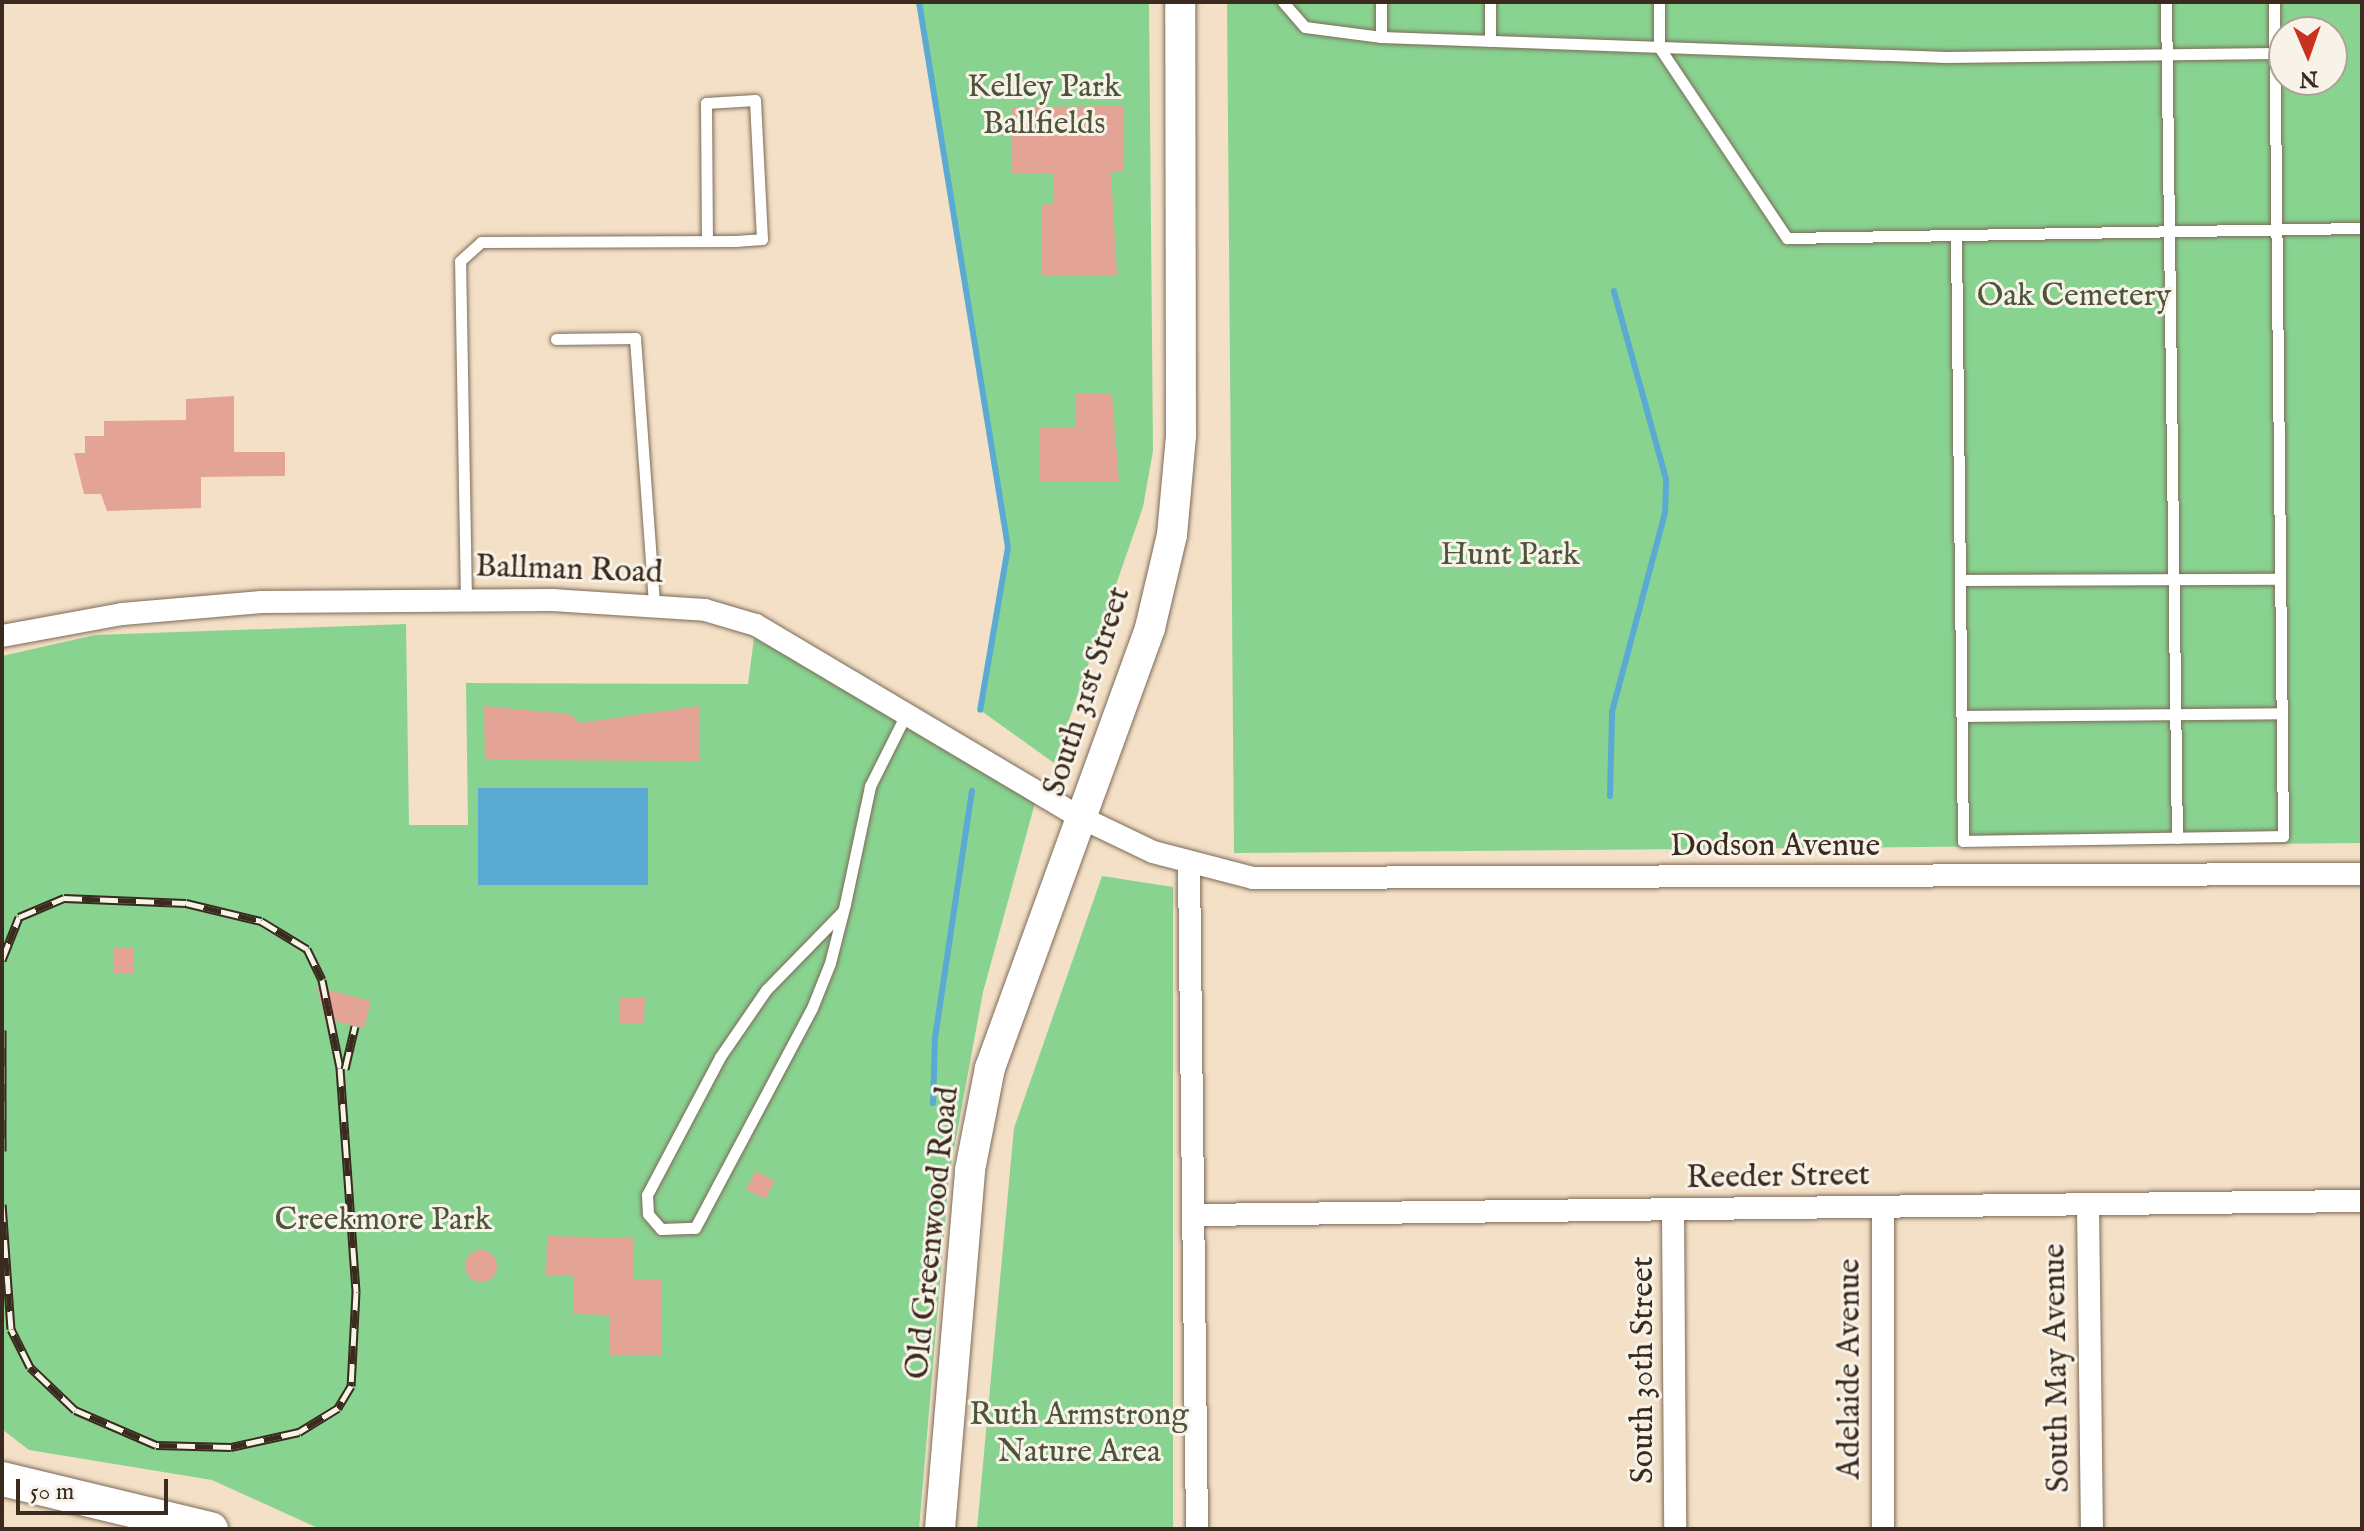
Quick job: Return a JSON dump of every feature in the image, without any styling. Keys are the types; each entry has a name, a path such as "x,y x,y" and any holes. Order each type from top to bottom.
{"main road":[{"name":"South 31st Street","path":"1080,817 1156,607 1178,485 1180,2"},
{"name":"Old Greenwood Road","path":"940,1529 978,1118 1005,1018 1080,817"},
{"path":"2,1479 211,1529"}],"street":[{"name":"Ballman Road","path":"2,636 188,607 466,600 654,605 735,616 1080,817"},
{"name":"South 31st Street","path":"1080,817 1189,865"},
{"name":"Dodson Avenue","path":"1189,865 1280,880 2362,874"},
{"path":"1189,865 1197,1529"},
{"name":"Reeder Street","path":"1195,1215 2362,1201"},
{"name":"South May Avenue","path":"2088,1206 2092,1529"},
{"name":"Adelaide Avenue","path":"1883,1209 1883,1529"},
{"name":"South 30th Street","path":"1673,1211 1675,1529"}],"lane":[{"path":"1283,2 1305,27 1381,37 1659,47 2268,53"},
{"path":"1381,2 1381,37"},
{"path":"1490,2 1490,41"},
{"path":"1659,2 1659,47 1787,238 2362,228"},
{"path":"2166,2 2177,838"},
{"path":"1956,237 1963,841 2283,836 2273,230 2275,96"},
{"path":"466,600 460,261 481,242 707,241 762,239 755,100 706,103 707,241"},
{"path":"556,339 635,338 654,605"},
{"path":"1960,580 2279,579"},
{"path":"1962,716 2281,713"},
{"path":"843,911 766,990 720,1057 647,1195 648,1214 661,1229 695,1228 720,1189 812,1008 843,911 870,786 906,714"}],"green space":[{"name":"Kelley Park Ballfields","path":"919,2 1149,2 1153,451 1143,507 1054,763 980,710 1008,547"},
{"name":"Oak Cemetery","path":"1227,2 2362,2 2362,843 1234,853"},
{"name":"Creekmore Park","path":"406,624 409,825 468,825 466,683 748,684 754,638 1038,792 983,992 949,1176 919,1529 320,1529 212,1480 29,1450 3,1430 2,656 95,635"},
{"name":"Ruth Armstrong Nature Area","path":"1102,876 1173,887 1173,1529 977,1529 1014,1128"}],"water":[{"path":"478,788 648,788 648,885 478,885"}],"building":[{"path":"1124,106 1124,172 1111,172 1117,275 1041,276 1041,205 1054,204 1054,174 1012,174 1011,107"},
{"path":"1075,394 1112,394 1119,482 1039,482 1039,427 1075,427"},
{"path":"234,396 234,452 285,452 285,476 201,477 201,508 107,511 101,494 84,494 74,453 85,453 85,436 104,436 104,421 186,420 186,399"},
{"path":"484,706 570,714 579,723 699,706 699,761 485,760"},
{"path":"114,947 134,948 134,973 114,973"},
{"path":"317,987 371,1001 364,1028 325,1019"},
{"path":"619,997 645,998 644,1024 619,1023"},
{"path":"756,1171 775,1181 765,1199 746,1189"},
{"path":"547,1236 634,1238 634,1279 662,1279 662,1355 609,1355 609,1315 574,1314 574,1275 546,1275"},
{"path":"481,1250 493,1254 497,1266 493,1278 481,1282 469,1278 465,1266 469,1254"}],"waterway":[{"path":"919,2 1008,547 980,710"},
{"path":"1610,796 1612,712 1665,513 1666,479 1614,291"},
{"path":"933,1103 935,1038 972,791"}],"railway":[{"path":"2,960 19,917 64,898 186,903 261,921 307,949 322,980 340,1068 356,1292 351,1386 338,1408 299,1432 231,1447 156,1445 75,1410 30,1367 11,1329 2,1204"},
{"path":"345,1069 355,1026"},
{"path":"2,1030 2,1151"}],"park label":[{"name":"Hunt Park","path":"1510,556"}]}
